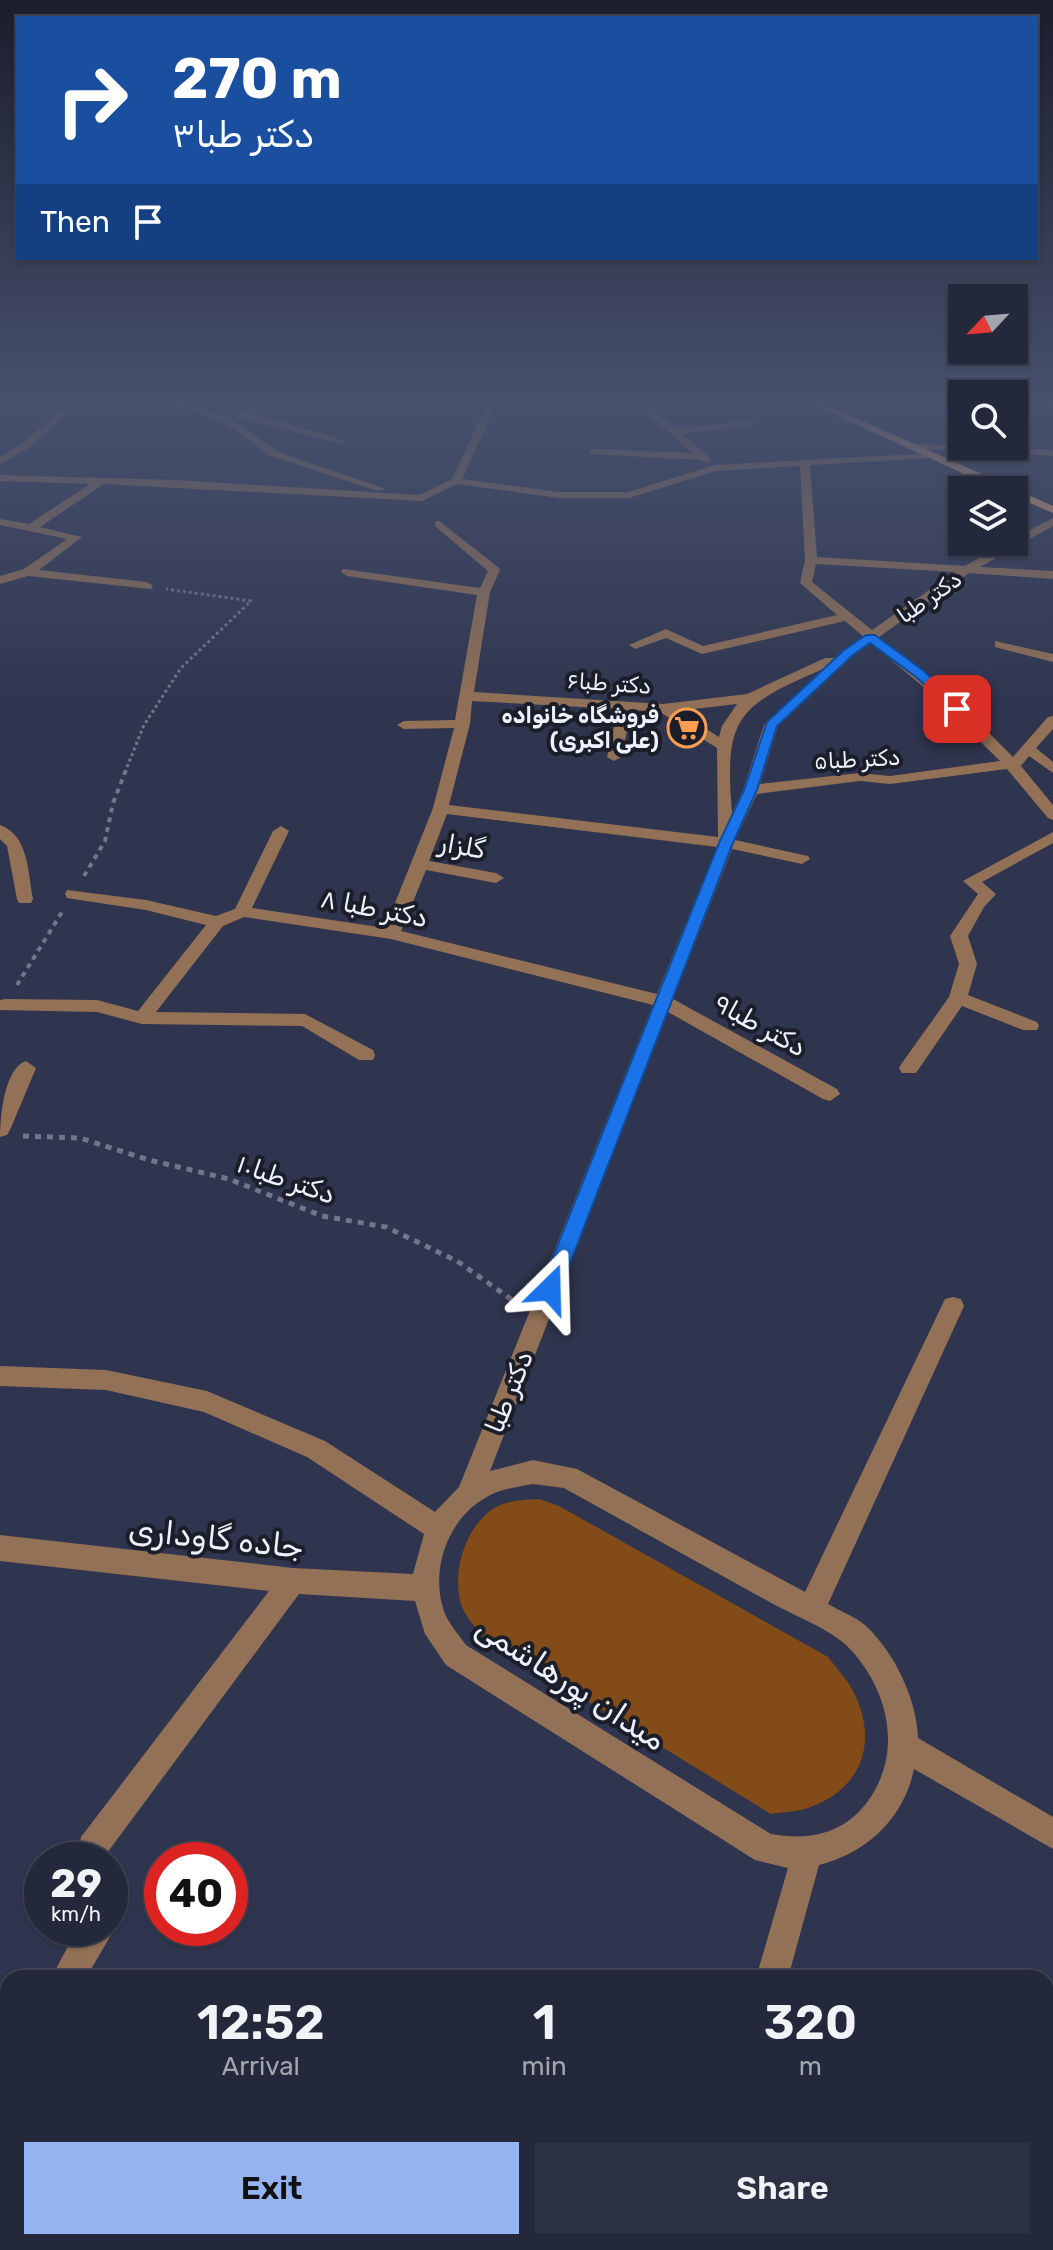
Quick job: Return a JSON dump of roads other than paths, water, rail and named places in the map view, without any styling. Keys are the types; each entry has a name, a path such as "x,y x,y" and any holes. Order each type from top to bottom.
{"street":[{"path":"32,527 65,505"},
{"path":"808,505 811,560 806,583 920,674 1014,764 1053,815"},
{"name":"دکتر طبا","path":"726,843 723,746 751,722 966,570 1053,521"},
{"path":"0,522 76,537 28,572 0,580"},
{"path":"391,934 441,809 463,724 464,696 484,592 494,570 439,524"},
{"path":"811,560 1053,575"},
{"path":"28,572 147,586"},
{"path":"347,572 484,592"},
{"path":"635,645 666,633 702,650 846,617"},
{"path":"1000,644 1053,658"},
{"name":"دکتر طبا","path":"468,1495 726,843 751,790 751,698 848,653"},
{"name":"دکتر طبا۶","path":"464,696 663,708 751,698"},
{"path":"614,757 626,706"},
{"path":"663,708 723,746"},
{"path":"1014,764 1053,720"},
{"path":"404,725 463,724"},
{"path":"1028,748 1053,769"},
{"name":"دکتر طبا۵","path":"751,790 860,777 903,779 972,767 1014,764"},
{"path":"441,809 726,843 802,859"},
{"path":"0,830 15,845 25,899"},
{"path":"142,1018 217,922 242,912 281,831"},
{"path":"909,1068 958,998 968,964 959,936 977,904 988,894 971,881 1053,837"},
{"name":"گلزار","path":"419,864 496,878"},
{"path":"73,894 146,905 217,922"},
{"name":"دکتر طبا ۸","path":"242,912 391,934 497,963 665,1002"},
{"path":"958,998 1030,1026"},
{"name":"دکتر طبا۹","path":"665,1002 830,1094"},
{"path":"5,1005 97,1006 142,1018 305,1020 366,1055"},
{"path":"8,1133 26,1068"},
{"path":"811,1610 953,1306"},
{"path":"0,1376 106,1380 207,1402 316,1449 440,1530"},
{"name":"میدان پورهاشمی","path":"533,1472 568,1477 811,1610 855,1634 882,1666 898,1704 904,1746 896,1785 877,1819 846,1842 807,1854 766,1849 456,1655 435,1624 426,1588 429,1552 444,1520 468,1495 499,1479 533,1472"},
{"name":"جاده گاوداری","path":"0,1548 293,1581 426,1588"},
{"path":"97,1842 293,1581"},
{"path":"904,1746 1053,1834"},
{"path":"774,1970 807,1854"},
{"path":"72,1970 88,1946"}],"place":[{"name":"فروشگاه خانواده (علی اکبری)","path":"687,728"}]}
